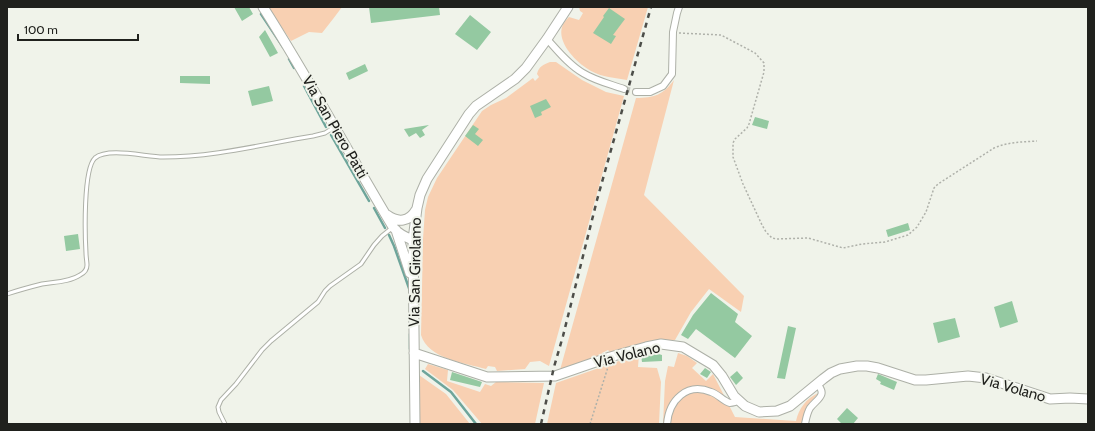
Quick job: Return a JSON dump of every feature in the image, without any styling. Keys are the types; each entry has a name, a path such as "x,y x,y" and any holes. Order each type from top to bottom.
{"street":[{"name":"Via San Piero Patti","path":"263,7 395,229 404,236 413,240"},
{"name":"Via San Girolamo","path":"415,424 413,240 420,195 426,179 469,114 476,106 515,79 526,68 568,7"},
{"path":"636,92 650,92 663,86 672,74 674,32 679,7"},
{"path":"547,39 566,60 582,73 599,81 624,89"},
{"path":"386,215 392,219 404,220 413,215 417,208"},
{"path":"395,229 413,284"},
{"name":"Via Volano","path":"414,353 487,377 555,376 610,357 661,344 683,347 713,365 722,376 734,396 746,406 758,412 777,411 790,406 831,374 840,369 853,366 878,368 915,380 968,376 986,378 1050,399 1088,399"},
{"path":"805,424 810,408 821,396 821,388 817,384"},
{"path":"667,424 670,410 674,401 681,395 695,389 704,389 713,392 731,403 736,403 739,400"}],"lane":[{"path":"7,294 73,278 85,272 87,266 85,200 87,184 92,162 100,155 110,152 163,157 214,153 313,136 334,128"},
{"path":"226,424 219,412 218,407 221,400 236,384 262,350 318,302 330,286 361,264 382,236 395,229"}],"path":[{"path":"674,32 721,35 755,53 764,63 764,72 749,124 747,128 735,138 733,143 733,157 743,184 762,225 772,238 808,238 843,248 862,244 885,242 908,235 917,227 926,212 934,188 938,184 994,148 1010,143 1036,141"},
{"path":"590,424 608,371"}],"shaded area":[{"path":"268,7 342,7 322,33 309,32 291,41"},
{"path":"579,7 648,7 627,80 604,76 591,71 580,64 566,47 561,33 562,26 569,17 579,20 583,13 580,11"},
{"path":"550,62 556,62 582,80 606,92 624,96 549,366 540,361 530,362 525,369 497,371 495,367 488,366 486,369 448,359 431,350 421,335 423,239 425,210 428,197 437,178 482,111 506,98 533,78 535,81 539,77 537,74 540,67"},
{"path":"674,80 644,195 744,296 741,312 709,289 691,312 675,340 660,340 641,343 611,353 608,350 602,353 602,356 560,370 636,98 658,95"},
{"path":"678,353 687,356 697,363 692,368 706,381 713,374 735,417 796,421 804,404 818,393 805,412 802,424 663,424 665,381 668,366 674,367"},
{"path":"639,354 638,367 657,368 661,382 659,424 547,424 556,383"},
{"path":"428,364 448,370 447,381 480,392 485,384 491,386 496,382 544,383 535,424 482,424 453,390 425,369"},
{"path":"419,375 446,394 470,424 419,424"}],"building":[{"path":"234,7 249,7 253,14 242,21"},
{"path":"369,7 439,7 440,15 371,23"},
{"path":"609,8 625,19 613,35 616,36 611,44 593,33"},
{"path":"470,15 491,32 477,50 455,34"},
{"path":"265,30 278,53 270,57 259,37"},
{"path":"365,64 368,71 349,80 346,73"},
{"path":"180,76 210,76 210,84 180,83"},
{"path":"269,86 273,101 252,106 248,91"},
{"path":"546,99 551,107 541,112 542,115 535,118 530,106"},
{"path":"755,117 769,121 767,129 752,125"},
{"path":"429,125 422,130 425,135 420,138 416,133 409,137 404,129"},
{"path":"473,125 479,129 475,134 483,140 478,146 465,136"},
{"path":"908,223 910,230 888,237 886,230"},
{"path":"78,234 80,249 66,251 64,236"},
{"path":"711,293 738,314 735,322 752,336 735,358 696,329 688,339 681,335 693,315"},
{"path":"1012,301 1018,322 1000,328 994,307"},
{"path":"955,318 960,337 938,343 933,323"},
{"path":"788,326 796,328 785,379 777,378"},
{"path":"652,352 662,355 662,361 642,362 641,355"},
{"path":"705,368 711,372 707,378 700,374"},
{"path":"737,371 743,378 736,385 730,377"},
{"path":"452,372 482,382 480,387 450,380"},
{"path":"878,374 897,382 894,390 880,384 881,382 876,379"},
{"path":"847,408 858,418 853,424 842,424 837,419"}],"waterway":[{"path":"261,14 283,47"},
{"path":"289,59 294,68"},
{"path":"304,86 326,127"},
{"path":"331,135 369,201"},
{"path":"374,208 385,228"},
{"path":"389,235 410,291"},
{"path":"410,334 410,349"},
{"path":"423,371 451,392 476,424"}],"tunnel":[{"path":"624,89 636,92"}],"railway":[{"path":"541,424 554,367 597,200 651,7"}]}
